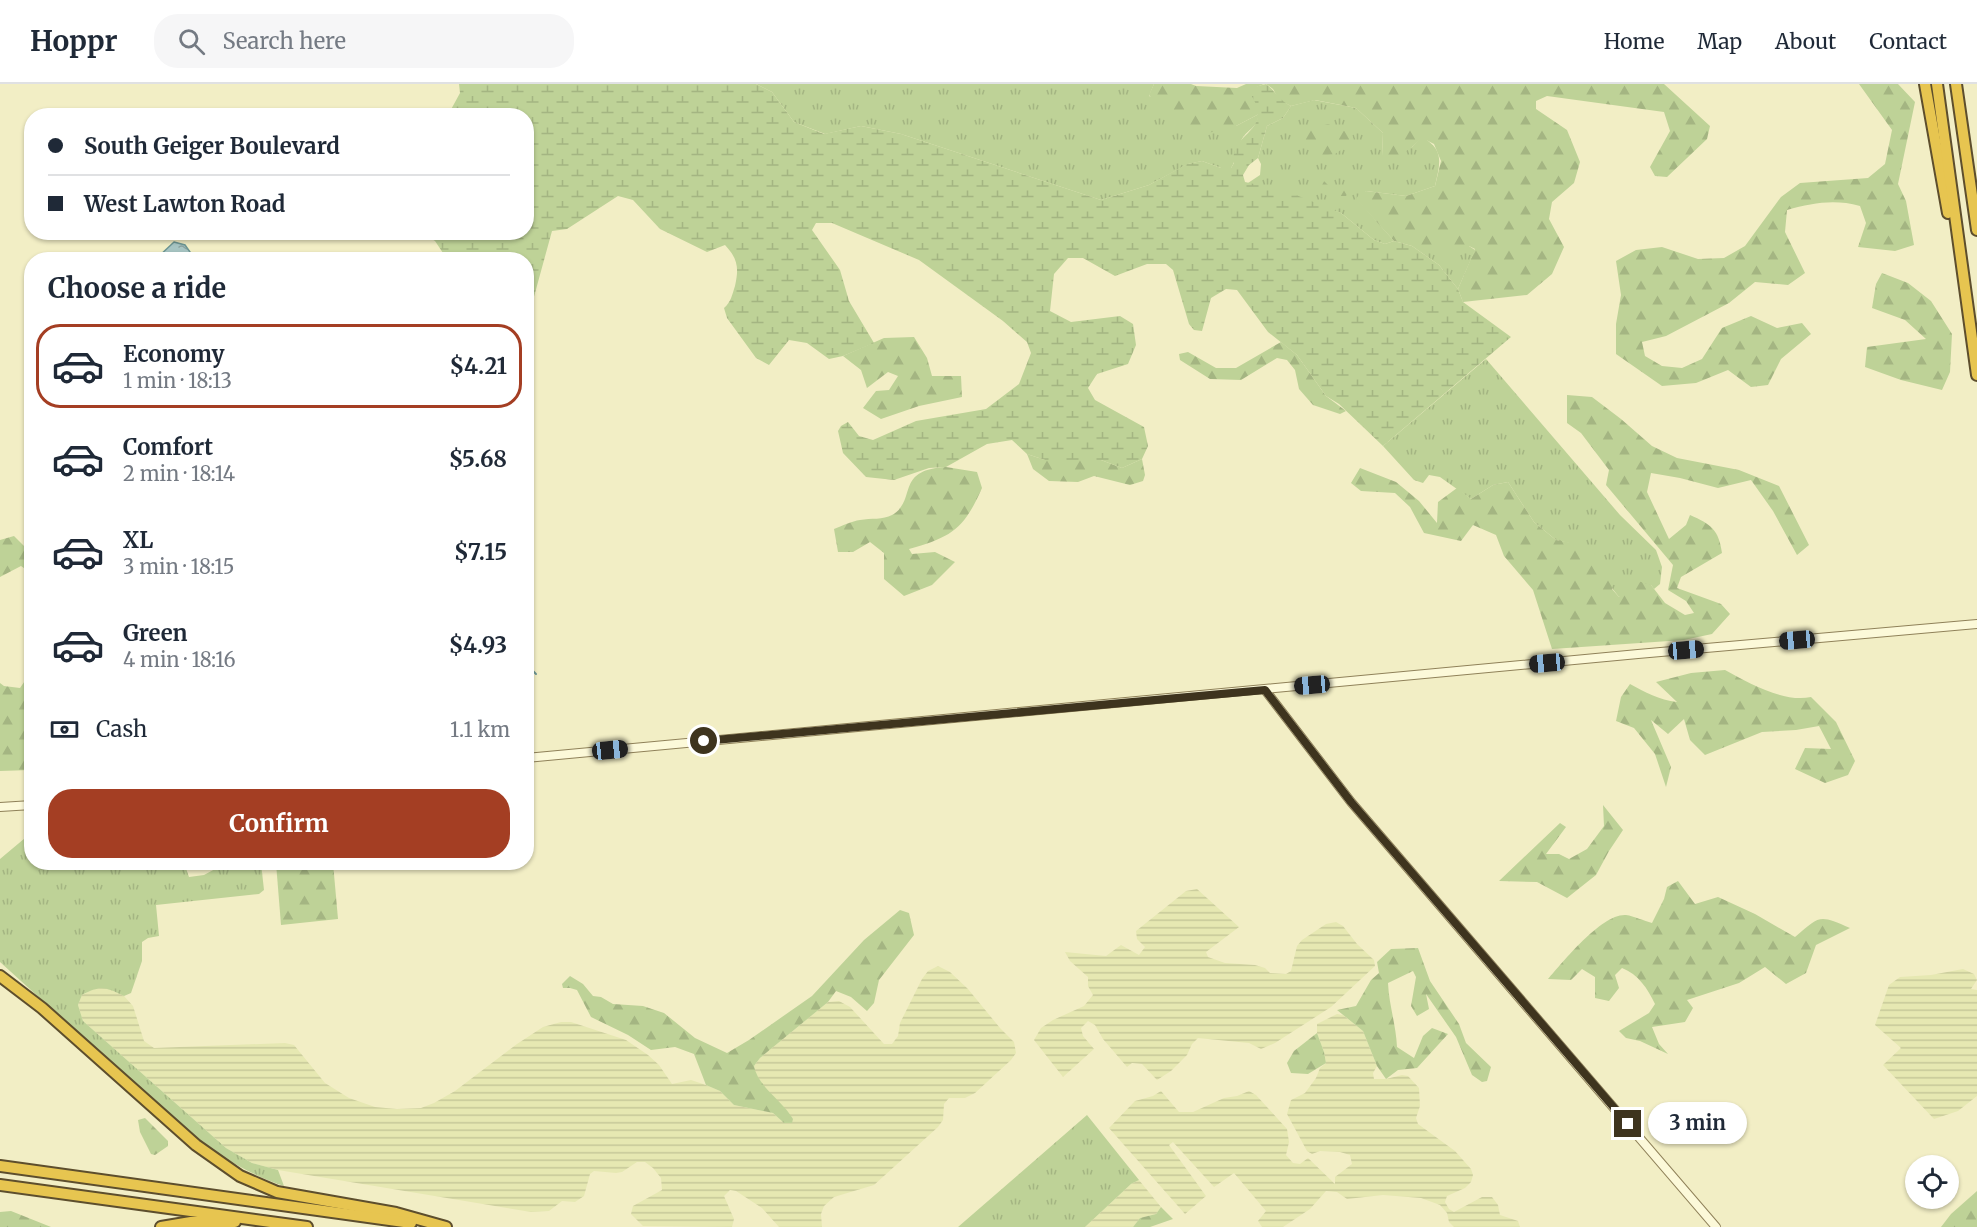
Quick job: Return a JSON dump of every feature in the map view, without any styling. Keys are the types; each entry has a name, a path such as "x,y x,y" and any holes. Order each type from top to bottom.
{"highway":[{"path":"1925,84 1971,334"},
{"path":"1937,84 1977,375"},
{"path":"1956,84 1977,230"},
{"path":"0,976 42,1008 196,1145 240,1176 277,1192 396,1213 446,1227"},
{"path":"0,1166 441,1227"},
{"path":"0,1185 307,1227"},
{"path":"161,1227 191,1222 263,1221"}],"street":[{"path":"534,757 1977,624"},
{"path":"1265,690 1351,802 1716,1227"},
{"path":"0,807 24,806"}],"green space":[{"path":"459,84 756,84 772,92 794,122 824,134 861,126 901,134 1101,200 1149,185 1187,164 1202,161 1221,168 1231,168 1238,144 1255,125 1258,117 1257,107 1251,95 1254,87 1266,84 1291,106 1283,118 1267,126 1258,158 1249,165 1243,175 1245,182 1286,191 1341,213 1374,240 1385,244 1394,241 1412,246 1439,265 1458,289 1463,302 1511,337 1383,446 1339,404 1326,396 1297,355 1268,332 1237,290 1226,289 1211,298 1202,331 1194,330 1189,324 1173,270 1166,264 1147,264 1115,276 1083,258 1068,258 1054,274 1050,311 1071,322 1120,316 1133,324 1136,345 1128,364 1097,374 1088,388 1095,400 1144,427 1148,446 1142,459 1122,468 1101,460 1045,460 1027,454 1012,440 987,444 946,467 929,468 894,480 866,477 843,453 838,431 841,426 848,422 859,436 873,440 916,421 986,409 1019,384 1031,353 1027,342 1003,321 919,260 832,223 816,223 812,230 840,270 849,301 874,343 843,356 829,359 807,343 789,340 769,365 756,358 727,318 724,308 732,295 737,269 733,255 725,245 707,252 660,229 633,200 618,196 567,229 552,231 534,297 534,252 442,252 433,240 534,240 534,108 452,108 460,93"},
{"path":"756,84 1154,84 1149,96 1236,126 1259,114 1254,127 1241,141 1231,168 1221,168 1202,161 1188,164 1149,185 1101,200 901,134 861,126 825,134 794,122 772,92"},
{"path":"1154,84 1237,88 1246,84 1264,84 1254,88 1259,114 1236,126 1208,133 1169,118 1149,95"},
{"path":"1266,84 1664,84 1710,126 1707,139 1667,177 1655,176 1650,167 1670,131 1664,112 1547,96 1536,101 1536,109 1567,130 1580,162 1574,183 1552,202 1549,219 1564,247 1552,274 1527,295 1463,302 1458,289 1475,249 1469,246 1412,246 1394,241 1356,199 1360,193 1366,191 1406,196 1435,186 1441,161 1434,144 1422,138 1390,162 1382,156 1383,133 1356,108 1315,100 1291,106 1279,100 1273,89"},
{"path":"1859,84 1898,84 1915,102 1898,184 1906,201 1914,245 1895,251 1858,247 1866,223 1860,206 1824,203 1787,210 1785,232 1805,273 1788,285 1755,282 1729,303 1666,336 1642,342 1645,356 1662,366 1682,368 1702,359 1722,328 1751,316 1777,328 1802,323 1811,334 1781,359 1768,385 1751,387 1728,370 1696,383 1662,386 1616,354 1616,324 1621,295 1616,261 1636,250 1662,247 1698,259 1724,258 1745,246 1781,197 1800,183 1868,178 1885,164 1892,130"},
{"path":"1314,100 1356,108 1383,133 1382,156 1412,147 1422,137 1438,152 1439,164 1435,186 1406,196 1366,191 1357,199 1394,241 1385,244 1374,240 1341,213 1248,183 1260,175 1261,164 1258,158 1267,126 1283,118 1291,106"},
{"path":"1328,124 1352,134 1354,141 1335,154 1321,156 1301,142 1298,135 1303,131"},
{"path":"1315,171 1320,171 1323,180 1330,187 1346,188 1349,191 1346,196 1327,196 1312,179"},
{"path":"1412,246 1469,246 1475,250 1458,289 1439,265"},
{"path":"1882,273 1908,283 1931,301 1952,334 1950,372 1942,390 1901,380 1865,367 1867,347 1926,339 1905,320 1872,308 1876,284"},
{"path":"914,337 927,358 932,376 961,376 962,397 919,406 881,419 863,408 876,391 889,390 898,376 888,372 867,388 861,370 843,356 884,338"},
{"path":"1281,342 1297,355 1326,396 1346,411 1340,414 1313,405 1299,389 1295,370 1287,360 1277,358 1241,380 1210,379 1180,360 1179,354 1188,352 1216,368 1236,368"},
{"path":"1486,359 1620,515 1656,550 1662,567 1660,584 1654,589 1651,585 1619,597 1578,545 1556,540 1534,522 1508,482 1493,485 1471,499 1440,477 1429,475 1423,483 1414,480 1383,446"},
{"path":"1567,395 1592,397 1652,446 1677,458 1739,470 1779,486 1809,545 1797,555 1773,511 1751,480 1718,488 1651,473 1647,492 1669,539 1686,525 1690,515 1709,525 1716,533 1721,545 1722,553 1681,577 1677,588 1721,604 1730,614 1712,634 1684,640 1552,649 1533,590 1504,556 1496,535 1473,525 1461,541 1424,533 1410,507 1395,493 1361,491 1351,483 1360,468 1396,482 1419,501 1437,523 1438,502 1457,488 1471,499 1493,485 1508,482 1534,522 1556,540 1578,544 1611,566 1612,589 1619,597 1638,581 1651,585 1665,603 1685,615 1694,613 1686,601 1668,590 1673,565 1606,485 1609,470 1581,433 1567,423"},
{"path":"1027,454 1045,460 1101,460 1122,468 1142,459 1145,475 1143,481 1130,485 1094,476 1078,482 1049,481 1033,469"},
{"path":"946,467 977,472 982,488 969,513 955,529 936,540 909,549 912,554 935,552 955,562 932,585 904,596 884,579 884,553 870,542 853,552 838,552 834,529 857,521 892,515 900,509 909,486 919,474 930,469"},
{"path":"14,536 24,546 24,568 21,566 0,577 0,540"},
{"path":"1725,670 1778,695 1811,697 1836,722 1855,761 1848,775 1825,783 1795,769 1805,748 1831,749 1819,726 1762,732 1705,755 1690,740 1684,719 1668,734 1651,720 1671,767 1666,787 1655,754 1634,728 1616,721 1621,697 1630,684 1658,698 1677,702 1656,682 1691,673"},
{"path":"24,682 24,770 0,771 0,683 4,686 20,688"},
{"path":"1603,805 1623,830 1596,875 1567,898 1537,882 1499,881 1560,823 1566,827 1546,854 1559,854 1569,859 1587,849 1604,826"},
{"path":"24,839 24,870 186,870 189,877 204,875 213,870 262,870 264,890 259,894 156,905 159,936 142,942 142,961 131,993 124,996 107,989 94,990 82,995 78,1005 83,1021 226,1148 252,1163 278,1170 284,1186 236,1164 191,1135 0,962 0,859"},
{"path":"277,870 334,870 338,919 281,925"},
{"path":"1678,881 1695,904 1718,897 1755,914 1795,937 1820,919 1850,928 1816,945 1806,973 1786,984 1765,967 1739,983 1687,1000 1693,1008 1685,1022 1652,1027 1659,1044 1668,1054 1640,1041 1626,1038 1619,1031 1649,1013 1655,1004 1642,983 1633,974 1622,968 1615,975 1619,988 1609,1001 1595,998 1595,977 1582,969 1571,980 1548,979 1584,940 1616,916 1632,916 1652,923 1664,899 1667,887"},
{"path":"1197,889 1239,927 1206,952 1208,957 1225,963 1255,965 1265,968 1270,973 1286,974 1291,971 1297,946 1302,940 1326,924 1336,922 1343,926 1374,960 1375,966 1331,1007 1275,1043 1261,1049 1249,1043 1198,1038 1187,1055 1171,1071 1157,1080 1142,1064 1132,1063 1127,1067 1103,1039 1095,1025 1088,1021 1081,1028 1083,1036 1094,1049 1063,1077 1034,1040 1041,1028 1084,1006 1093,995 1088,986 1088,977 1070,961 1065,952 1106,956 1121,945 1139,955 1145,947 1137,939 1136,931 1186,891"},
{"path":"900,910 909,913 914,935 879,980 874,1003 867,1011 851,997 836,991 828,1002 760,1058 754,1066 760,1081 789,1112 793,1119 792,1123 784,1123 773,1113 734,1105 720,1091 706,1085 694,1054 675,1047 651,1050 628,1035 591,1017 577,990 563,988 562,984 570,976 583,984 593,996 601,997 613,1004 643,1006 664,1013 695,1038 727,1053 812,996 864,940"},
{"path":"1418,948 1430,981 1459,1024 1466,1043 1491,1067 1487,1081 1482,1082 1472,1075 1456,1037 1426,994 1429,1009 1417,1016 1411,1006 1416,977 1413,971 1388,983 1397,1047 1414,1058 1423,1036 1432,1028 1448,1034 1417,1068 1398,1070 1386,1079 1377,1066 1363,1031 1337,1010 1356,1006 1371,980 1379,973 1377,962 1391,949"},
{"path":"938,966 950,972 968,989 1014,1042 1016,1053 975,1093 965,1098 949,1098 944,1104 943,1120 938,1127 874,1185 834,1197 824,1206 821,1214 822,1227 779,1227 762,1208 736,1191 730,1190 724,1196 734,1219 732,1227 643,1226 631,1214 633,1206 662,1190 661,1178 645,1162 637,1162 622,1172 594,1171 590,1174 584,1196 575,1202 562,1201 549,1211 531,1212 278,1170 252,1163 226,1148 83,1021 78,1005 82,995 94,989 106,987 124,996 133,1006 144,1041 154,1048 285,1043 294,1045 325,1083 349,1098 375,1107 397,1109 421,1108 434,1103 455,1091 543,1027 571,1022 626,1040 659,1065 672,1084 691,1080 706,1085 720,1091 734,1105 773,1113 784,1123 755,1072 754,1066 760,1058 828,1002 839,1001 850,1007 884,1044 892,1044 898,1036 900,1023 922,979 928,971"},
{"path":"1963,969 1974,974 1977,980 1971,989 1977,990 1977,1096 1958,1111 1934,1119 1883,1065 1901,1048 1875,1025 1889,985 1900,977 1931,975"},
{"path":"1337,1014 1343,1015 1363,1031 1377,1066 1373,1073 1374,1079 1408,1076 1419,1088 1420,1106 1416,1118 1418,1124 1455,1151 1471,1169 1473,1175 1471,1182 1465,1188 1447,1196 1445,1202 1449,1209 1454,1212 1482,1197 1492,1197 1498,1205 1500,1215 1518,1221 1520,1227 1454,1227 1440,1205 1421,1198 1383,1195 1347,1199 1337,1192 1326,1191 1310,1209 1283,1227 1262,1227 1258,1221 1266,1211 1234,1173 1214,1187 1173,1142 1169,1145 1206,1196 1185,1214 1109,1128 1135,1101 1161,1091 1179,1112 1193,1112 1224,1098 1249,1091 1256,1095 1287,1129 1289,1142 1286,1155 1293,1163 1300,1164 1308,1158 1335,1184 1335,1177 1352,1164 1350,1155 1320,1151 1312,1154 1307,1151 1287,1114 1291,1100 1305,1093 1320,1068 1326,1063 1317,1033 1317,1024"},
{"path":"1317,1033 1326,1063 1308,1074 1291,1073 1287,1063 1294,1051"},
{"path":"1087,1115 1139,1180 1131,1184 1085,1227 958,1227"},
{"path":"145,1118 168,1141 168,1146 155,1155 151,1154 140,1132 138,1120"},
{"path":"1139,1180 1161,1207 1156,1214 1140,1218 1133,1227 1085,1227 1131,1184"},
{"path":"1977,1191 1977,1227 1941,1227 1951,1214 1959,1209"},
{"path":"1161,1207 1173,1219 1150,1227 1133,1227 1140,1218 1156,1214"},
{"path":"11,1211 51,1227 0,1227 0,1212"}],"water":[{"path":"174,242 185,245 190,252 163,252"}],"route":[{"path":"704,741 1265,690 1351,802 1628,1124"}]}
